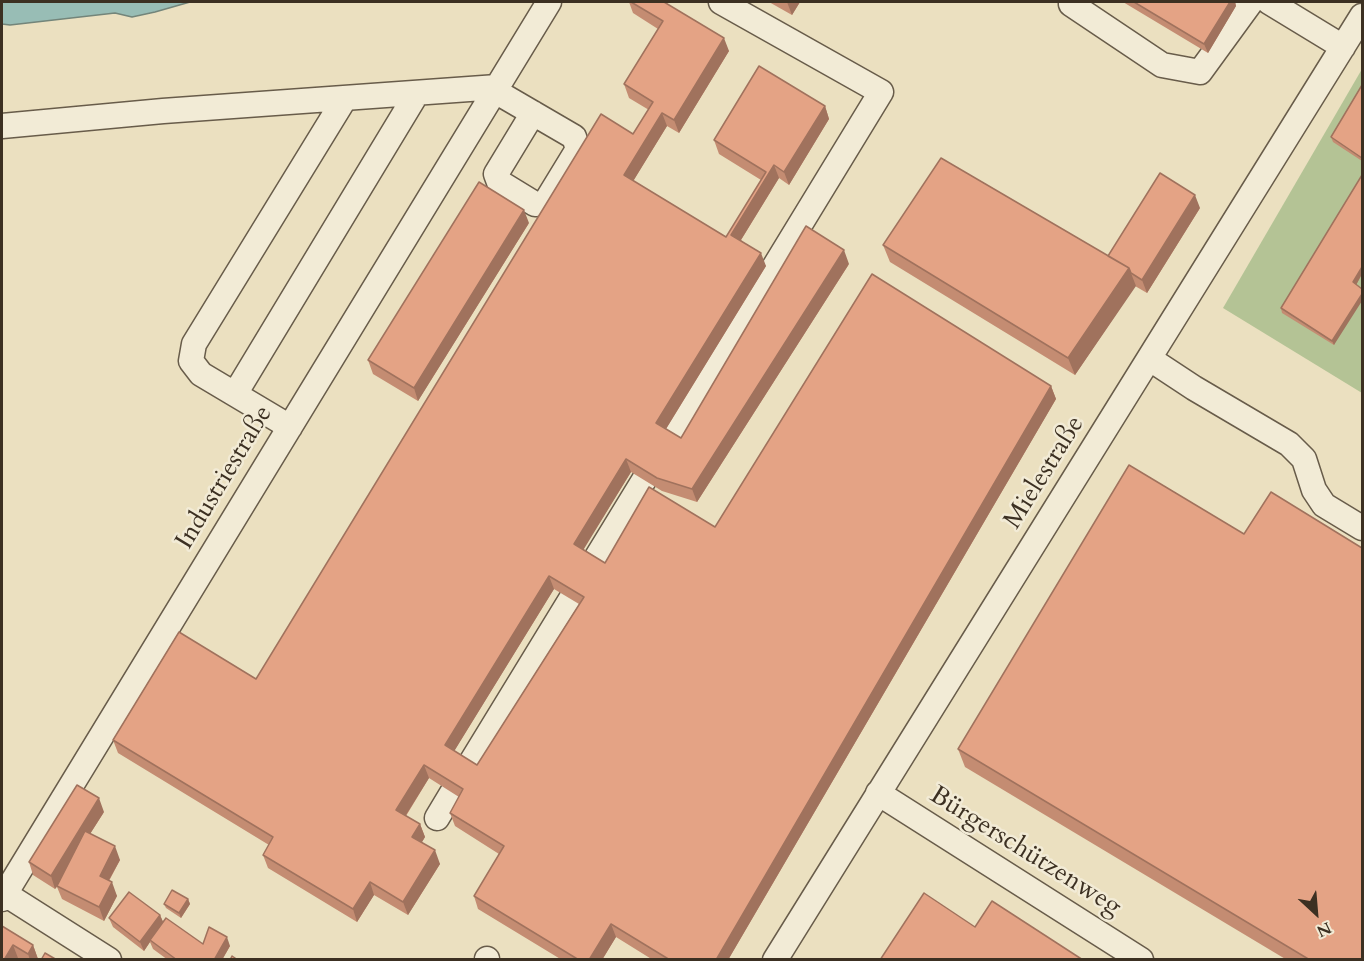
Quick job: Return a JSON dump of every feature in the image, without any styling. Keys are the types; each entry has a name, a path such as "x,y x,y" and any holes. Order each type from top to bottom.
{"street":[{"name":"Industriestraße","path":"3,897 549,2"},
{"path":"668,441 881,92 721,2"},
{"path":"1072,2 1071,4 1162,65 1200,72 1251,2"},
{"path":"1281,5 1343,47"},
{"name":"Mielestraße","path":"775,960 1362,16"},
{"path":"2,126 345,98 496,89 533,113"},
{"path":"235,394 417,93"},
{"path":"290,427 201,374 191,361 194,344 345,98"},
{"path":"1150,359 1289,444 1304,459 1314,490 1324,505 1362,528"},
{"path":"592,565 644,480"},
{"path":"467,769 571,599"},
{"path":"437,818 452,793"},
{"name":"Bürgerschützenweg","path":"878,793 1141,960"},
{"path":"3,897 109,960"}],"green space":[{"path":"1362,69 1362,393 1223,308"}],"water":[{"path":"2,2 190,2 132,17 115,13 10,25 2,24"}],"building":[{"path":"631,2 664,2 724,38 674,120 662,113 624,175 726,237 766,172 714,140 759,66 825,106 784,172 774,165 731,235 761,253 656,423 681,438 806,226 844,250 692,489 657,478 626,459 574,544 605,563 649,487 715,527 872,274 1051,386 716,960 670,960 611,924 589,960 579,960 474,896 504,846 450,813 463,789 424,765 396,810 420,824 412,837 435,850 403,902 370,882 353,909 263,855 273,837 113,740 179,632 256,679 601,114 633,134 653,102 624,84 663,21","holes":["549,576 584,597 477,765 445,745"]},
{"path":"1134,2 1230,2 1204,44"},
{"path":"1362,85 1362,158 1331,137"},
{"path":"941,158 1129,268 1068,358 883,245"},
{"path":"1160,173 1195,195 1142,280 1131,273 1129,268 1108,256"},
{"path":"1362,175 1362,267 1353,282 1362,289 1362,294 1332,341 1281,308"},
{"path":"479,182 524,210 414,388 368,360"},
{"path":"1129,465 1244,534 1271,492 1362,548 1362,960 1310,960 958,749"},
{"path":"77,785 99,798 51,876 29,862"},
{"path":"85,831 115,846 100,876 112,882 99,907 57,886"},
{"path":"172,890 188,899 179,913 164,904"},
{"path":"129,892 160,915 140,942 109,918"},
{"path":"924,893 975,927 992,901 1083,960 880,960"},
{"path":"166,918 203,944 209,927 227,937 214,960 177,960 150,940"},
{"path":"2,926 33,945 28,954 13,945 2,960"},
{"path":"45,953 57,960 41,960"}]}
